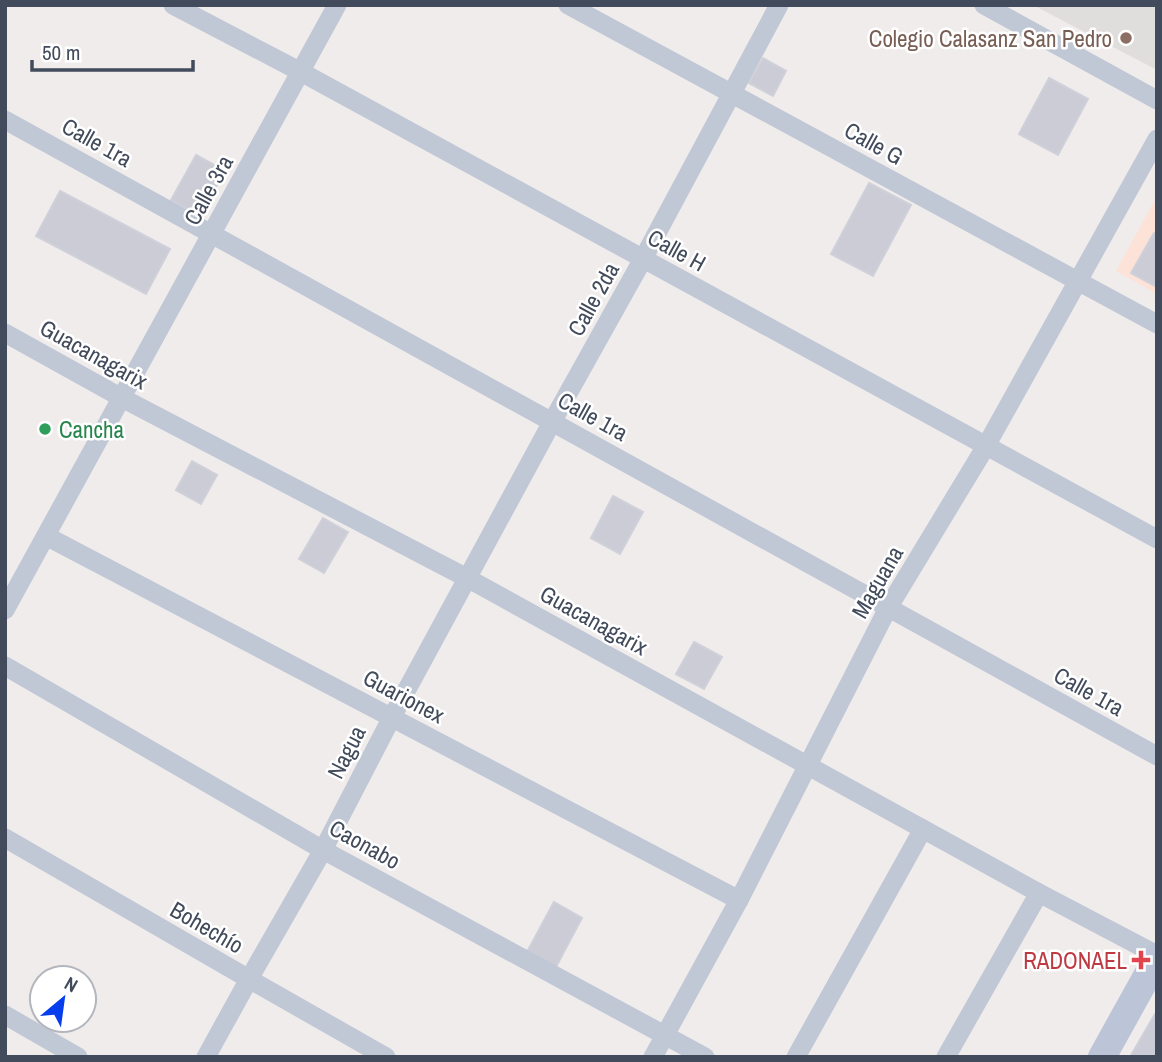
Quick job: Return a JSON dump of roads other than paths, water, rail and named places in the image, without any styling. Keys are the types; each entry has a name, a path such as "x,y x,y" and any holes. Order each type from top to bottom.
{"street":[{"name":"Calle H","path":"173,5 1157,538"},
{"name":"Calle 3ra","path":"5,610 337,5"},
{"name":"Calle G","path":"568,5 1157,324"},
{"name":"Calle 2da","path":"467,578 779,5"},
{"path":"984,5 1157,100"},
{"name":"Calle 1ra","path":"5,120 1157,756"},
{"name":"Maguana","path":"653,1057 739,900 888,608 986,446 1157,139"},
{"name":"Guacanagarix","path":"5,333 122,398 467,578 1157,957"},
{"name":"Guarionex","path":"46,536 739,900"},
{"name":"Nagua","path":"206,1057 323,850 391,717 467,578"},
{"name":"Caonabo","path":"5,666 323,850 705,1057"},
{"path":"796,1057 923,829"},
{"name":"Bohechío","path":"5,838 386,1057"},
{"path":"946,1057 1039,893"},
{"path":"1102,1057 1157,957"},
{"path":"5,1015 78,1057"}],"place":[{"name":"Colegio Calasanz San Pedro","path":"1126,38"},
{"name":"Cancha","path":"45,429"},
{"name":"RADONAEL","path":"1141,960"}]}
